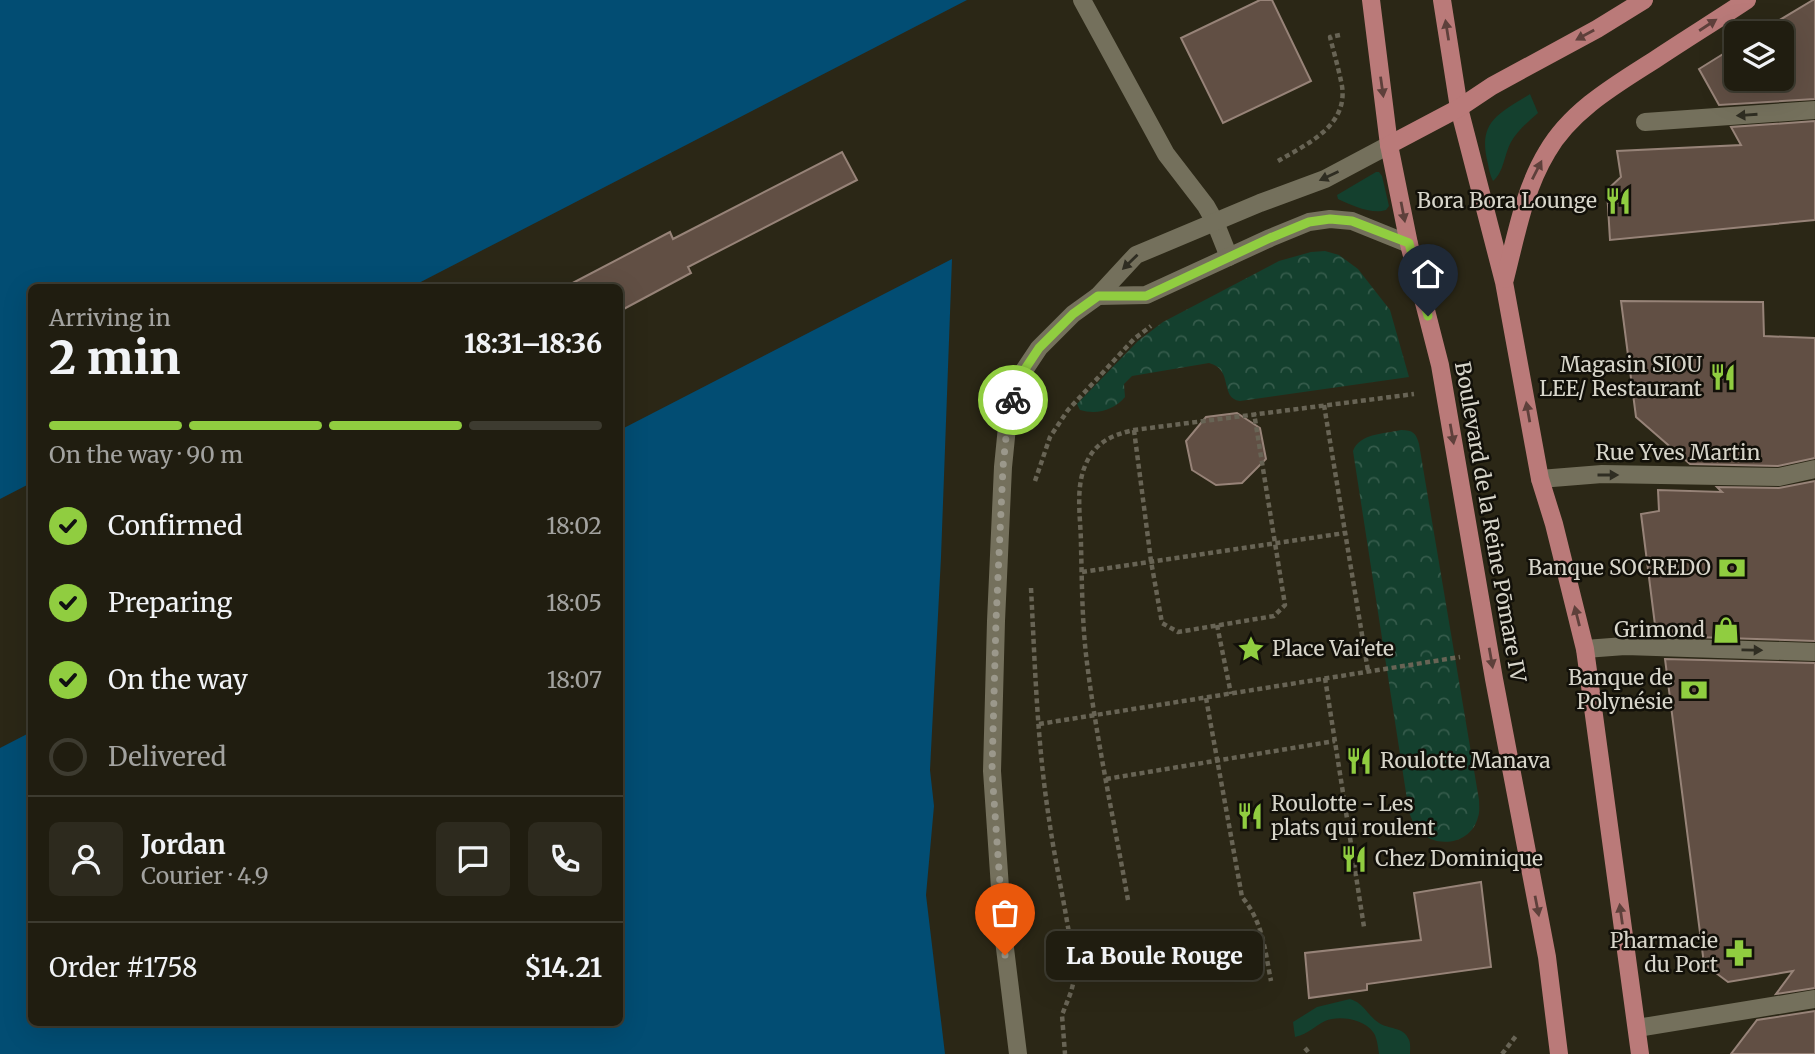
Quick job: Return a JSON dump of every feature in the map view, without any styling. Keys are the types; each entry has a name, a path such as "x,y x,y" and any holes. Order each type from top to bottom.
{"main road":[{"name":"Boulevard de la Reine Pōmare IV","path":"1371,0 1390,145 1409,243 1440,365 1494,679 1547,957 1559,1054"},
{"path":"1442,0 1459,108 1504,282 1540,479 1586,649 1640,1054"},
{"path":"1390,145 1644,0"},
{"path":"1504,282 1531,182 1547,151 1562,130 1580,111 1619,83 1747,0"}],"street":[{"path":"1082,0 1166,154 1206,205 1229,257"},
{"path":"1645,122 1815,110"},
{"path":"1018,1054 1003,932 992,771 1004,454 1008,417 1019,378 1039,348 1073,314 1098,296 1136,255 1325,179 1390,145"},
{"path":"1098,296 1146,296 1309,222 1330,219 1352,221 1409,243"},
{"name":"Rue Yves Martin","path":"1540,479 1602,474 1779,477 1815,469"},
{"path":"1586,649 1625,646 1815,652"},
{"path":"1637,1028 1815,999"}],"path":[{"path":"1274,163 1323,132 1338,116 1342,104 1342,89 1330,37 1340,35"},
{"path":"1034,490 1050,438 1068,410 1134,339 1152,326"},
{"path":"1128,900 1087,660 1080,481 1085,465 1101,442 1118,433 1422,393"},
{"path":"1324,405 1368,671"},
{"path":"1134,430 1162,623 1178,632 1274,616 1284,605 1254,413"},
{"path":"1082,572 1345,533"},
{"path":"1031,588 1039,724 1049,820 1074,968 1071,992 1062,1015 1065,1054"},
{"path":"1217,625 1231,694"},
{"path":"1039,724 1468,656"},
{"path":"1325,678 1364,927"},
{"path":"1206,698 1242,897 1255,914 1261,930 1271,981"},
{"path":"1107,779 1335,741"},
{"path":"1502,1054 1516,1036"},
{"path":"1305,1048 1310,1054"}],"green space":[{"path":"1530,94 1538,113 1514,138 1493,181 1485,150 1488,129 1508,107"},
{"path":"1376,172 1382,176 1389,206 1386,210 1368,210 1338,199 1337,195"},
{"path":"1325,251 1339,255 1358,269 1390,310 1409,377 1240,401 1230,395 1217,366 1209,363 1132,376 1124,384 1125,397 1116,405 1099,412 1080,410 1077,404 1138,341 1163,322 1279,261"},
{"path":"1401,430 1413,433 1419,444 1479,800 1479,815 1474,827 1460,839 1450,842 1441,842 1423,834 1409,812 1353,451 1356,445 1367,437"},
{"path":"1350,999 1359,1003 1379,1023 1406,1034 1410,1041 1410,1054 1379,1054 1373,1032 1364,1024 1351,1019 1331,1019 1295,1037 1293,1022 1317,1007"}],"water":[{"path":"0,0 967,0 417,284 28,284 28,485 0,499"},
{"path":"952,259 930,770 934,806 926,895 945,1054 0,1054 0,748 28,734 28,1026 623,1026 623,428"}],"building":[{"path":"1260,0 1272,0 1311,81 1223,123 1181,38"},
{"path":"1815,0 1815,99 1719,105 1699,69 1724,53 1724,91 1794,91 1794,21 1778,21"},
{"path":"1815,121 1815,220 1610,240 1607,190 1621,177 1617,151 1741,145 1731,127"},
{"path":"842,152 857,180 688,267 691,273 623,309 623,284 571,284 670,232 673,239"},
{"name":"Magasin SIOU LEE/ Restaurant","path":"1621,301 1763,302 1764,336 1815,338 1815,458 1778,466 1690,464 1636,417"},
{"path":"1237,413 1260,428 1266,459 1242,483 1216,485 1192,470 1186,441 1206,417"},
{"name":"Banque SOCREDO","path":"1815,481 1815,641 1662,636 1660,624 1655,625 1641,514 1659,511 1658,490 1722,492 1717,487 1779,488"},
{"path":"1665,659 1815,663 1815,988 1776,994 1793,971 1728,982 1704,964"},
{"path":"1481,882 1491,967 1367,984 1367,990 1309,998 1305,953 1421,940 1414,893"},
{"path":"1815,1011 1815,1054 1731,1054 1757,1020"}],"way so far":[{"path":"1005,955 992,771 1003,467 1008,417 1013,400"}],"place":[{"name":"Bora Bora Lounge","path":"1618,201"},
{"name":"Magasin SIOU LEE/ Restaurant","path":"1723,377"},
{"name":"Banque SOCREDO","path":"1732,568"},
{"name":"Grimond","path":"1726,630"},
{"name":"Place Vai'ete","path":"1251,649"},
{"name":"Banque de Polynésie","path":"1694,690"},
{"name":"Roulotte Manava","path":"1359,761"},
{"name":"Roulotte - Les plats qui roulent","path":"1250,816"},
{"name":"Chez Dominique","path":"1354,859"},
{"name":"Pharmacie du Port","path":"1739,953"},
{"name":"La Boule Rouge","path":"1005,955"}],"route":[{"path":"1013,400 1019,378 1039,348 1073,314 1098,296 1146,296 1309,222 1330,219 1352,221 1409,243 1428,316"}]}
